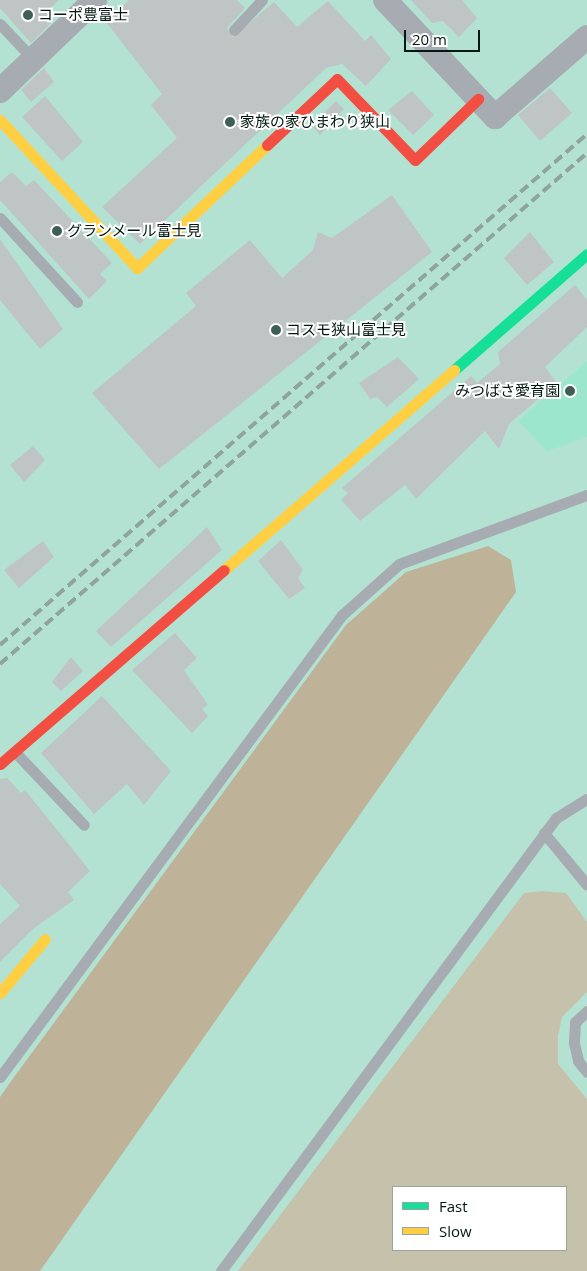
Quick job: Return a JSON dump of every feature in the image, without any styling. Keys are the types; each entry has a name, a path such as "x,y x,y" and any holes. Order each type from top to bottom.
{"street":[{"path":"0,91 95,0"},
{"path":"385,0 496,117 587,37"},
{"path":"0,120 137,268 337,79 415,160 478,99"},
{"path":"0,764 587,254"},
{"path":"0,993 45,938"}],"lane":[{"path":"234,30 262,0"},
{"path":"0,24 33,60"},
{"path":"0,218 78,302"},
{"path":"0,1078 342,615 399,564 587,495"},
{"path":"15,752 84,825"},
{"path":"221,1271 544,833 556,818 587,799"},
{"path":"544,833 587,885"},
{"path":"587,1011 575,1022 574,1043 578,1061 587,1072"}],"shaded area":[{"name":"みつばさ愛育園","path":"587,361 587,437 547,451 518,421"},
{"path":"488,546 511,560 516,592 40,1271 0,1271 0,1097 346,625 406,572"},
{"path":"542,891 566,893 587,922 587,992 562,1017 558,1036 558,1064 587,1099 587,1271 238,1271 524,893"}],"building":[{"name":"コーポ豊富士","path":"0,0 59,0 47,12 54,20 31,43 0,8"},
{"name":"家族の家ひまわり狭山","path":"129,0 237,0 245,8 227,28 233,37 274,2 297,27 328,1 365,41 371,35 391,59 366,86 342,64 326,68 140,244 102,207 177,138 151,105 162,94 106,22"},
{"path":"411,0 462,0 477,18 459,37 443,21 432,23"},
{"path":"44,68 54,82 31,102 21,90"},
{"path":"550,88 572,113 540,141 518,115"},
{"path":"412,91 434,115 413,135 388,110"},
{"path":"45,96 83,142 62,161 22,117"},
{"path":"336,101 344,109 320,135 311,125"},
{"name":"グランメール富士見","path":"12,172 26,186 34,180 112,263 100,274 107,281 89,299 0,200 0,182"},
{"name":"コスモ狭山富士見","path":"392,195 432,252 159,469 92,393 196,306 186,293 250,240 282,278 313,250 318,232 332,238"},
{"path":"530,232 554,262 527,285 504,258"},
{"path":"0,239 63,329 40,349 0,300"},
{"path":"575,285 587,300 587,327 545,367 557,383 509,424 499,449 485,431 416,499 405,485 360,521 341,500 348,493 342,488 471,376 477,383 500,364 498,352"},
{"path":"398,357 419,379 387,407 377,397 370,399 359,383"},
{"path":"33,446 45,460 24,482 10,465"},
{"path":"207,527 222,550 111,647 96,631"},
{"path":"281,540 303,570 298,578 305,588 289,599 258,561"},
{"path":"43,541 54,557 19,588 4,570"},
{"path":"175,633 197,658 184,670 208,705 202,709 208,716 192,733 132,670"},
{"path":"71,657 83,671 61,691 52,682"},
{"path":"102,696 171,771 144,805 127,784 94,814 41,753"},
{"path":"7,778 21,793 25,790 90,871 68,892 74,900 33,929 0,962 0,924 20,906 0,884 0,779"}],"railway":[{"path":"0,645 587,134"},
{"path":"0,664 587,153"}],"traffic: fast":[{"path":"454,370 587,254"}],"traffic: slow":[{"path":"0,120 137,268 267,145"},
{"path":"224,570 454,370"},
{"path":"0,993 45,939"}],"traffic: jam":[{"path":"267,145 337,79 415,160 478,99"},
{"path":"0,764 224,570"}],"place":[{"name":"コーポ豊富士","path":"28,15"},
{"name":"家族の家ひまわり狭山","path":"230,122"},
{"name":"グランメール富士見","path":"57,231"},
{"name":"コスモ狭山富士見","path":"276,330"},
{"name":"みつばさ愛育園","path":"570,391"}]}
